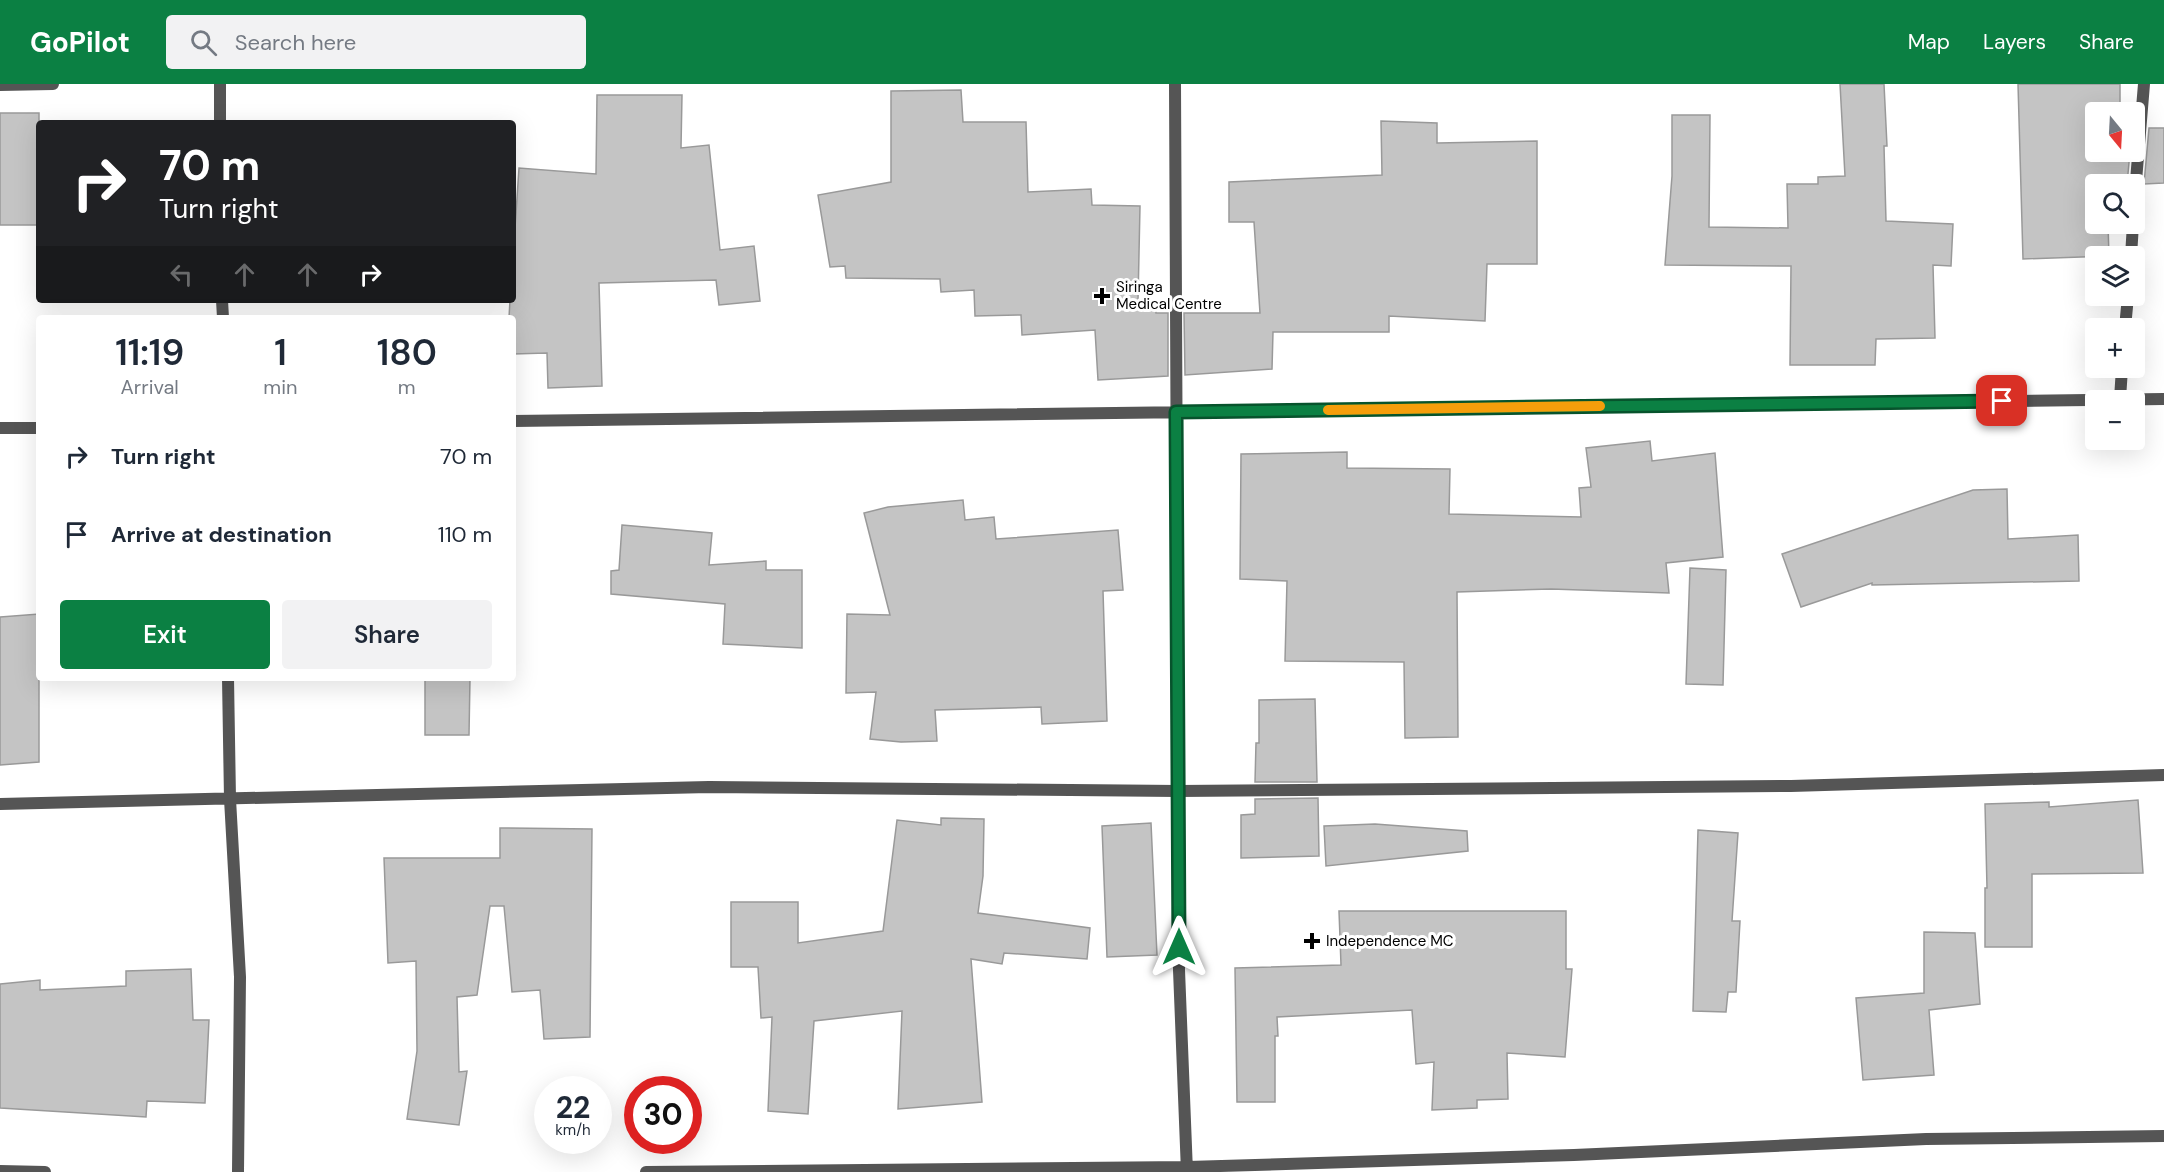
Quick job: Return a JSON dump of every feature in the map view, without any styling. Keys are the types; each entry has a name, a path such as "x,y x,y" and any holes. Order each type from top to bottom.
{"street":[{"path":"0,85 53,84"},
{"path":"220,84 220,120"},
{"path":"1174,84 1179,970 1188,1170"},
{"path":"2137,174 2144,84"},
{"path":"516,421 2085,399"},
{"path":"2145,399 2164,399"},
{"path":"0,429 36,428"},
{"path":"228,681 230,799 240,977 238,1172"},
{"path":"0,804 709,787 1178,790 1791,786 2164,775"},
{"path":"646,1172 1188,1170 1926,1139 2164,1136"},
{"path":"0,1171 45,1172"}],"building":[{"path":"1840,84 1884,84 1887,146 1884,146 1886,221 1953,224 1951,266 1933,265 1935,338 1876,339 1875,365 1790,365 1791,266 1665,265 1672,176 1672,115 1710,115 1709,227 1788,228 1787,184 1818,184 1818,177 1845,176"},
{"path":"2018,84 2120,84 2120,102 2085,102 2085,162 2129,162 2128,174 2085,174 2085,234 2108,234 2109,246 2085,246 2085,257 2023,259"},
{"path":"961,90 963,122 1026,122 1028,192 1091,189 1092,205 1140,206 1138,301 1155,300 1156,313 1168,313 1168,376 1098,380 1095,330 1022,335 1021,315 975,316 974,290 941,292 940,279 846,278 845,266 830,267 818,195 891,182 891,91"},
{"path":"597,95 682,95 681,148 709,145 720,250 754,246 760,301 719,305 716,280 599,283 602,386 548,388 547,353 516,354 516,315 509,315 510,303 516,303 516,213 519,168 596,174"},
{"path":"0,113 39,113 39,120 36,120 36,225 0,225"},
{"path":"1381,121 1437,123 1437,143 1537,141 1537,264 1487,264 1485,321 1389,316 1389,332 1273,332 1272,369 1185,375 1184,313 1260,313 1254,222 1229,222 1229,182 1382,175"},
{"path":"2149,128 2164,128 2164,183 2145,184"},
{"path":"1650,441 1652,461 1715,453 1723,557 1666,563 1669,593 1551,589 1457,592 1458,737 1405,738 1404,662 1285,661 1287,581 1240,579 1241,454 1347,452 1347,468 1450,469 1449,514 1581,517 1579,488 1591,487 1586,448"},
{"path":"2007,489 2008,539 2078,535 2079,581 1872,585 1872,583 1801,607 1782,554 1973,490"},
{"path":"963,500 965,520 994,517 996,539 1118,530 1123,590 1103,591 1107,721 1042,724 1041,707 935,710 937,741 901,742 870,739 876,692 846,693 847,614 890,615 864,513 888,507"},
{"path":"622,525 712,533 709,565 766,561 766,570 802,570 802,648 723,644 725,604 611,594 611,571 619,570"},
{"path":"1690,568 1726,570 1723,685 1686,684"},
{"path":"36,614 39,762 0,765 0,617"},
{"path":"425,681 470,681 469,735 425,735"},
{"path":"1315,699 1317,782 1255,782 1256,743 1259,743 1259,700"},
{"path":"1318,798 1319,856 1241,858 1241,815 1255,814 1255,799"},
{"path":"2138,800 2143,873 2032,874 2032,947 1985,947 1985,888 1987,888 1985,804 2049,802 2049,807"},
{"path":"941,818 984,819 983,876 978,913 1090,928 1087,959 1004,953 1002,964 971,959 982,1102 898,1109 902,1011 814,1021 808,1114 768,1111 772,1017 761,1018 758,967 731,967 731,902 798,902 798,943 883,931 897,820 941,825"},
{"path":"1151,823 1157,955 1107,957 1102,826"},
{"path":"1375,824 1467,831 1468,851 1326,866 1324,826"},
{"path":"500,828 592,829 590,1037 544,1039 540,990 512,992 504,906 490,906 477,995 457,997 459,1072 467,1071 459,1125 407,1119 417,1051 416,961 388,963 384,858 500,858"},
{"path":"1698,830 1738,833 1732,921 1740,921 1736,992 1728,992 1726,1012 1693,1011"},
{"path":"1339,911 1566,911 1566,969 1572,969 1565,1057 1507,1053 1508,1099 1477,1100 1477,1108 1432,1110 1434,1062 1416,1064 1412,1010 1277,1017 1275,1102 1237,1102 1235,968 1341,965"},
{"path":"1924,932 1975,933 1980,1004 1929,1010 1934,1075 1863,1080 1856,998 1924,993"},
{"path":"191,969 193,1020 209,1020 205,1103 147,1101 146,1117 0,1108 0,984 40,980 40,990 126,986 126,971"}],"slow traffic":[{"path":"1328,410 1600,406"}],"place":[{"name":"Siringa Medical Centre","path":"1102,296"},
{"name":"Independence MC","path":"1312,941"}],"route":[{"path":"1179,947 1176,412 2002,401"}]}
